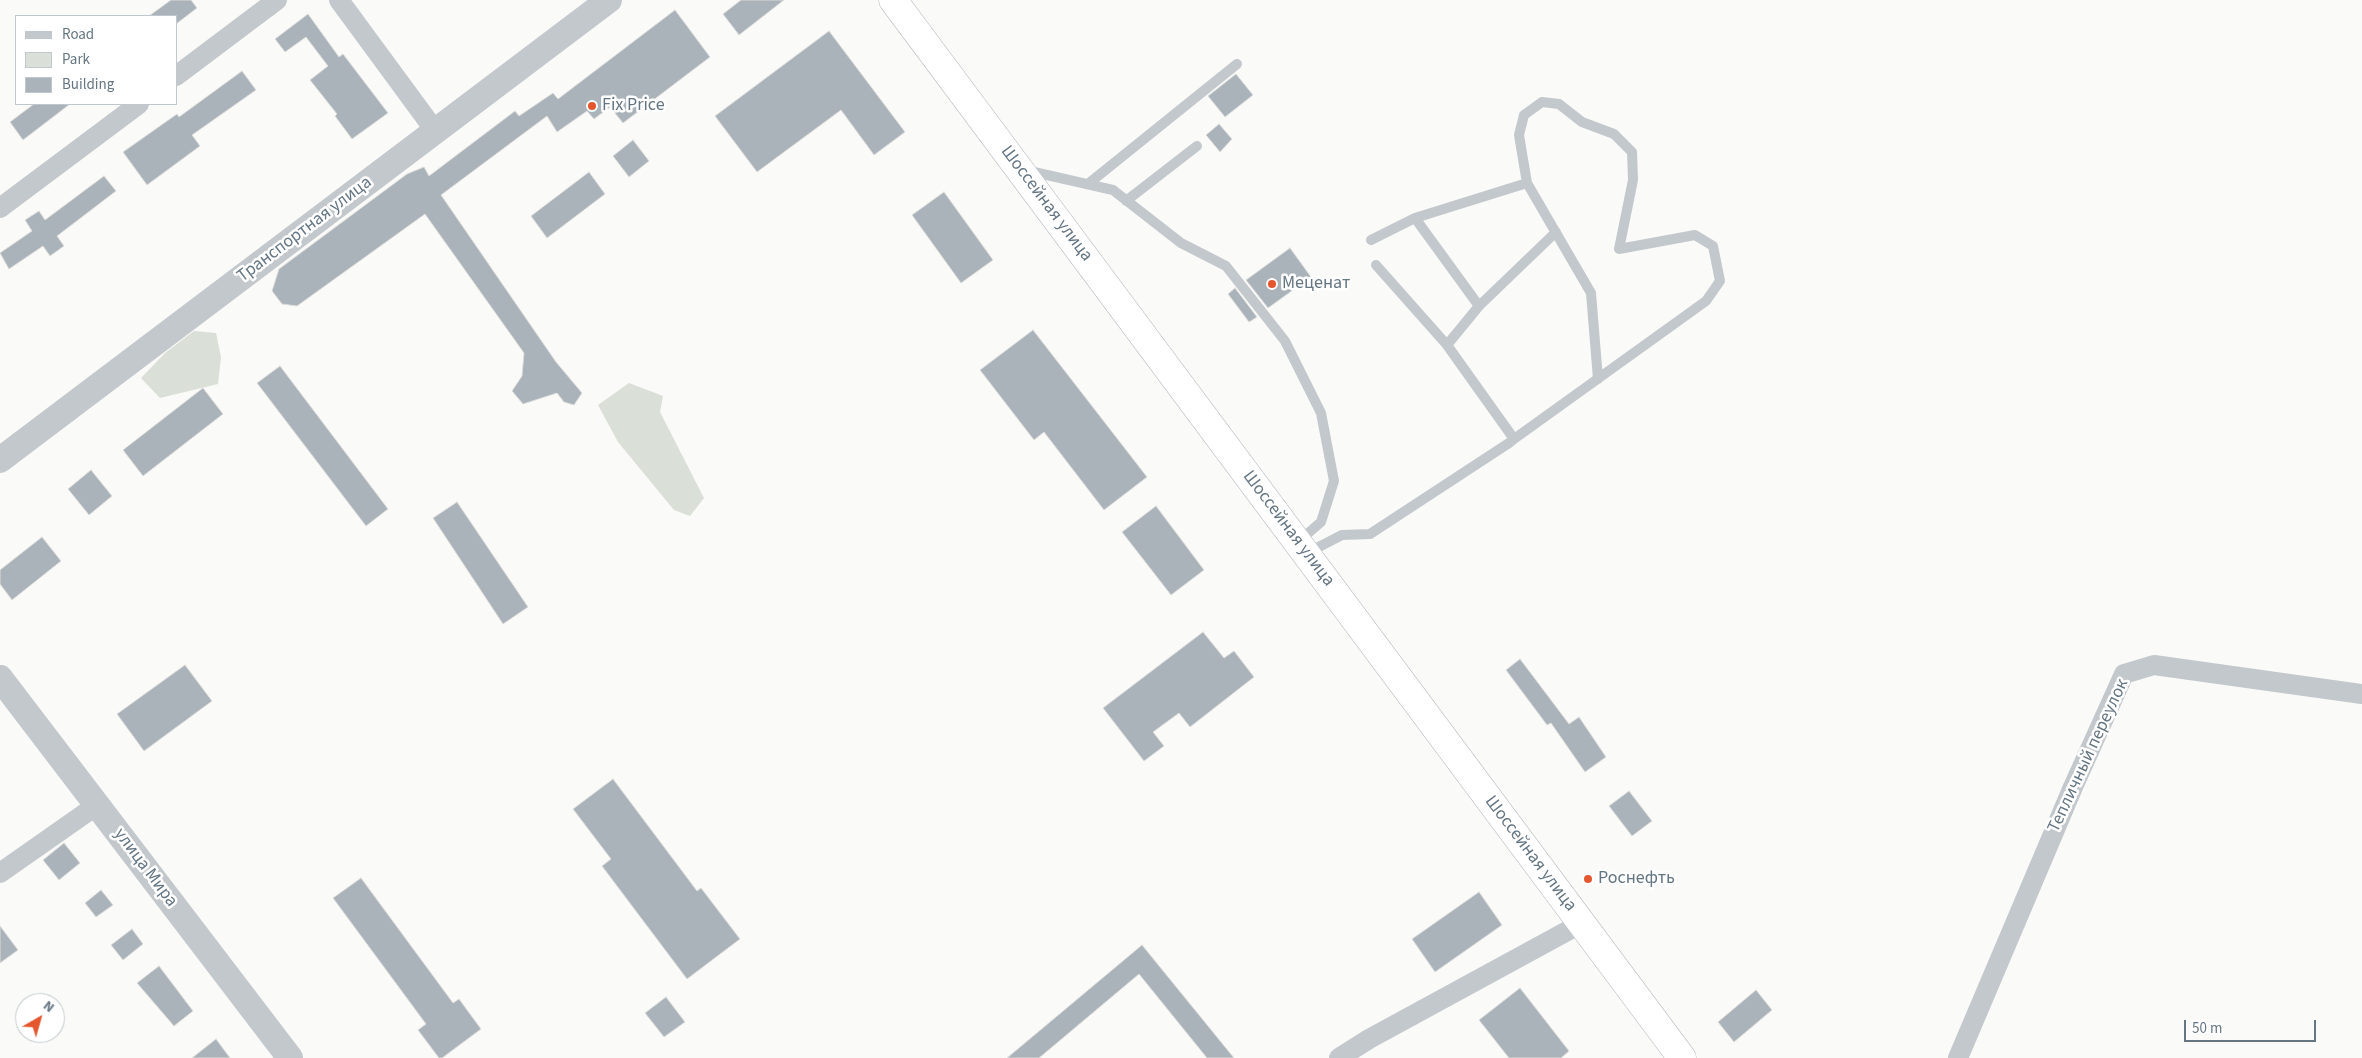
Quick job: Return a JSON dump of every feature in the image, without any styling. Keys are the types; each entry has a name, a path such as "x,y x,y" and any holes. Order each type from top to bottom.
{"highway":[{"name":"Шоссейная улица","path":"894,0 1682,1058"}],"street":[{"path":"178,74 276,0"},
{"path":"339,0 436,132"},
{"name":"Транспортная улица","path":"0,460 609,0"},
{"path":"0,208 138,105"},
{"name":"Тепличный переулок","path":"1958,1058 2073,787 2124,674 2154,665 2362,694"},
{"name":"улица Мира","path":"0,678 290,1058"},
{"path":"0,873 96,805"},
{"path":"1346,1056 1582,923"}],"lane":[{"path":"1088,184 1237,64"},
{"path":"1302,548 1342,535 1370,534 1514,439 1598,379 1706,301 1720,280 1713,246 1695,234 1619,249 1633,180 1632,152 1614,134 1582,122 1559,104 1542,102 1524,115 1519,135 1527,183 1591,293 1598,379"},
{"path":"1126,200 1197,146"},
{"path":"1020,169 1113,190 1181,243 1226,266 1285,341 1320,413 1334,481 1321,522 1302,548"},
{"path":"1371,240 1415,218 1527,183"},
{"path":"1415,218 1479,306"},
{"path":"1447,345 1479,306 1556,232"},
{"path":"1376,265 1447,345 1514,439"}],"green space":[{"path":"194,331 216,333 221,357 218,384 160,398 141,378 165,353"},
{"path":"629,383 663,396 660,412 704,498 690,516 674,510 618,442 598,405"}],"building":[{"path":"171,0 191,0 197,8 178,22 178,15 150,15"},
{"path":"741,0 784,0 739,35 723,14"},
{"path":"675,10 710,57 623,123 610,107 594,119 587,111 557,132 547,116 441,195 556,362 582,393 574,405 564,402 557,393 523,404 512,391 522,376 524,353 425,214 297,306 282,304 272,291 279,269 407,174 424,167 429,176 515,111 519,116 553,93 558,99"},
{"path":"308,14 339,57 343,54 388,113 352,139 335,116 337,114 310,80 328,66 306,37 285,52 275,39"},
{"path":"829,31 905,132 874,155 841,110 757,172 715,116"},
{"path":"242,71 256,90 192,135 200,146 147,185 123,152 177,114 179,117"},
{"path":"1236,74 1253,95 1225,117 1208,96"},
{"path":"33,105 69,105 23,140 10,122"},
{"path":"1219,124 1232,139 1220,152 1206,135"},
{"path":"633,140 649,161 629,177 613,156"},
{"path":"589,172 605,194 547,238 531,216"},
{"path":"104,176 116,191 57,236 64,246 50,256 43,246 9,269 0,253 32,231 25,220 39,211 45,220"},
{"path":"944,192 993,260 961,283 912,215"},
{"path":"1290,248 1311,277 1268,308 1246,280"},
{"path":"1235,288 1257,317 1249,322 1228,294"},
{"path":"1033,330 1147,477 1104,510 1044,432 1034,440 980,370"},
{"path":"280,366 388,509 366,526 257,383"},
{"path":"203,388 223,414 143,476 123,450"},
{"path":"91,470 112,496 89,515 68,489"},
{"path":"457,502 528,607 503,624 433,518"},
{"path":"1156,506 1204,570 1171,595 1122,532"},
{"path":"42,537 61,561 12,600 0,584 0,570"},
{"path":"1203,632 1224,658 1234,651 1254,677 1190,727 1179,713 1153,732 1164,746 1144,761 1103,708"},
{"path":"1520,659 1569,724 1579,717 1606,757 1585,772 1551,723 1547,725 1506,670"},
{"path":"185,665 212,701 144,751 117,714"},
{"path":"613,779 697,891 701,888 740,939 687,979 602,866 611,859 573,809"},
{"path":"1629,791 1652,821 1632,836 1609,806"},
{"path":"64,843 80,863 59,880 43,860"},
{"path":"361,878 453,1003 459,999 481,1029 442,1058 439,1058 418,1030 426,1024 333,898"},
{"path":"101,890 113,905 96,917 85,903"},
{"path":"1479,892 1502,925 1435,972 1412,939"},
{"path":"0,926 18,950 0,963"},
{"path":"132,929 143,944 123,960 111,945"},
{"path":"1142,945 1234,1058 1207,1058 1139,974 1039,1058 1007,1058"},
{"path":"159,966 193,1011 174,1026 137,983"},
{"path":"1520,988 1569,1051 1561,1058 1509,1058 1479,1020"},
{"path":"1756,990 1772,1010 1734,1042 1718,1022"},
{"path":"666,997 685,1022 664,1037 645,1013"},
{"path":"216,1039 230,1058 192,1058"}],"place":[{"name":"Fix Price","path":"592,106"},
{"name":"Меценат","path":"1272,284"},
{"name":"Роснефть","path":"1588,879"}]}
